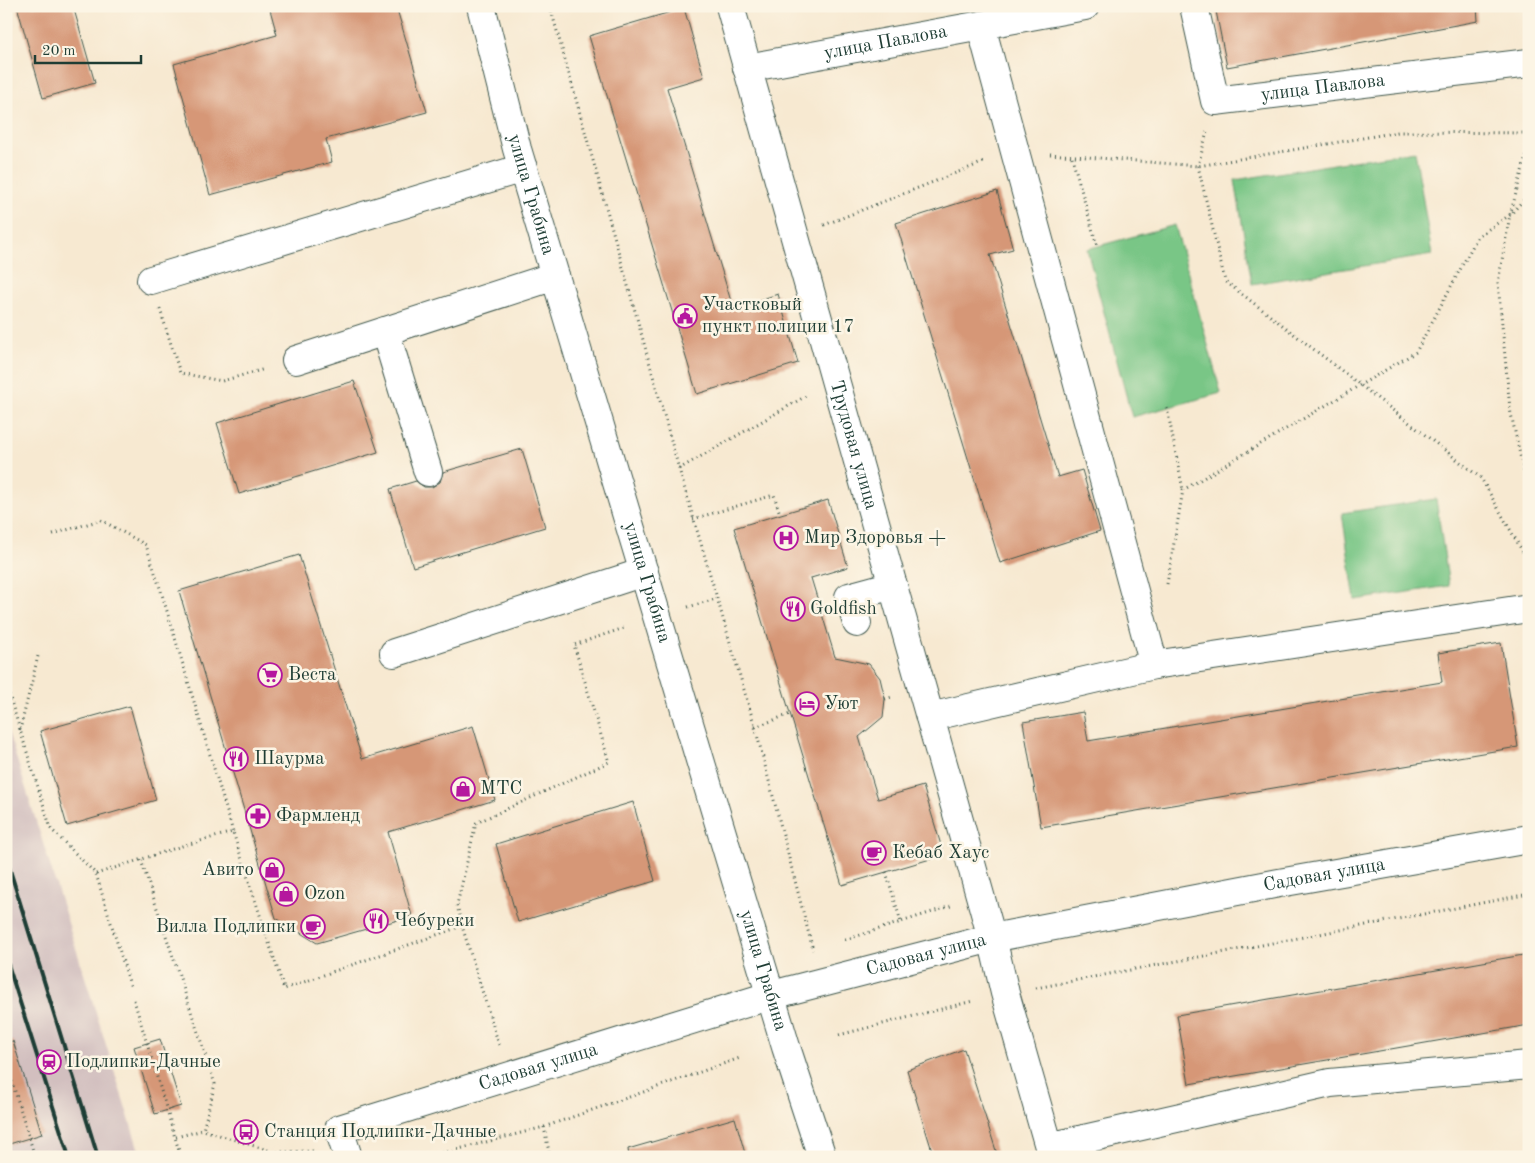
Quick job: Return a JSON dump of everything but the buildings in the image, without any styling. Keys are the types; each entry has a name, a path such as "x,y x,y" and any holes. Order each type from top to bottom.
{"street":[{"name":"улица Грабина","path":"481,6 523,168 822,1157"},
{"name":"Трудовая улица","path":"730,6 992,938 1005,993 1050,1152"},
{"name":"улица Павлова","path":"747,68 1084,6"},
{"name":"улица Павлова","path":"1194,6 1215,101 1529,63"},
{"path":"981,26 1154,665"},
{"path":"151,280 523,168"},
{"path":"296,360 555,276"},
{"path":"385,331 428,472"},
{"path":"394,653 644,572"},
{"path":"857,622 850,597 892,585"},
{"path":"930,717 1154,665 1529,608"},
{"name":"Садовая улица","path":"348,1157 339,1129 772,996 992,938 1279,883 1529,839"},
{"path":"1050,1152 1330,1083 1529,1065"}],"path":[{"path":"550,6 679,469 755,727 812,950 821,948"},
{"path":"794,236 1015,150 1072,157 1198,166 1398,132 1529,133"},
{"path":"1529,146 1510,215 1498,283 1510,409 1529,496"},
{"path":"1072,157 1097,246"},
{"path":"1198,166 1224,281 1481,478 1529,564"},
{"path":"1182,490 1416,352 1478,236 1510,215 1529,194"},
{"path":"151,280 180,372 222,381 296,360"},
{"path":"679,469 835,380"},
{"path":"1166,587 1182,490 1167,408"},
{"path":"693,518 774,495 780,514"},
{"path":"53,534 101,520 146,545 233,832 284,989 462,926"},
{"path":"507,1044 499,1046 457,905 476,823 609,762 574,645 716,599"},
{"path":"20,730 38,656"},
{"path":"6,685 51,830 96,874 131,988"},
{"path":"755,727 790,714"},
{"path":"96,874 182,846 233,832"},
{"path":"141,860 215,1084 203,1130"},
{"path":"886,872 901,922"},
{"path":"839,1035 1005,993 1529,894"},
{"path":"839,942 980,897"},
{"path":"134,1000 179,1150"},
{"path":"428,1157 544,1127 740,1058"},
{"path":"6,1062 35,1157"},
{"path":"544,1127 550,1157"},
{"path":"176,1138 203,1130 274,1152 274,1157"}],"shaded area":[{"name":"Подлипки-Дачные","path":"6,725 69,926 141,1157 6,1157"}],"green space":[{"path":"1415,151 1432,255 1252,284 1235,180"},
{"path":"1175,225 1221,393 1132,417 1087,249"},
{"path":"1436,499 1449,586 1355,600 1342,513"}],"railway":[{"path":"6,857 98,1157"},
{"path":"6,958 69,1157"}],"place":[{"name":"Участковый пункт полиции 17","path":"685,316"},
{"name":"Мир Здоровья +","path":"786,538"},
{"name":"Goldfish","path":"793,609"},
{"name":"Веста","path":"270,675"},
{"name":"Уют","path":"807,704"},
{"name":"Шаурма","path":"236,759"},
{"name":"МТС","path":"463,789"},
{"name":"Фармленд","path":"258,816"},
{"name":"Кебаб Хаус","path":"874,853"},
{"name":"Авито","path":"272,870"},
{"name":"Ozon","path":"286,894"},
{"name":"Чебуреки","path":"376,921"},
{"name":"Вилла Подлипки","path":"313,927"},
{"name":"Подлипки-Дачные","path":"49,1062"},
{"name":"Станция Подлипки-Дачные","path":"246,1132"}]}
